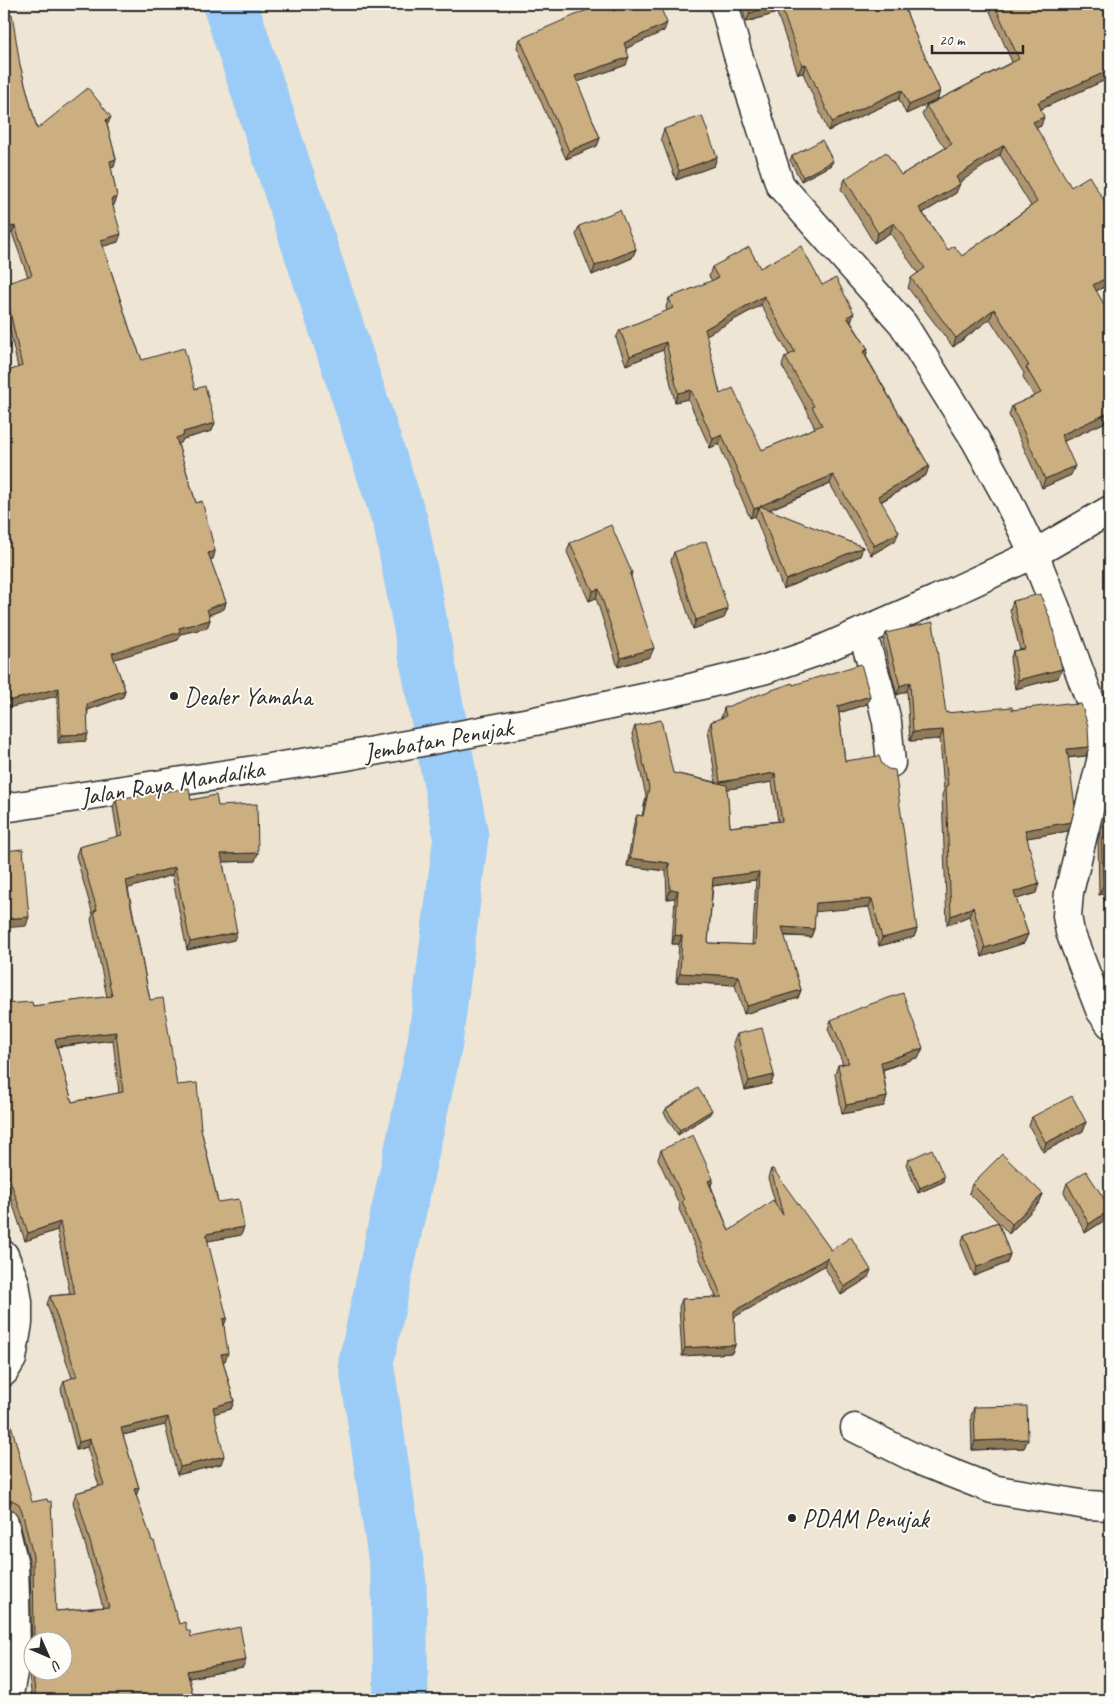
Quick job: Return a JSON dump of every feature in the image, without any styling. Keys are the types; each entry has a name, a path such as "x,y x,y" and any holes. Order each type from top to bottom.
{"street":[{"path":"724,4 780,185 903,324 976,441 1004,492 1034,554 1061,621 1095,714 1100,732 1102,757 1069,892 1067,916 1070,932 1100,1010 1110,1024"},
{"name":"Jembatan Penujak","path":"341,757 536,721 686,690 763,670 816,652 1034,554 1110,510"},
{"path":"862,632 887,722 891,763"},
{"name":"Jalan Raya Mandalika","path":"4,808 341,757"},
{"path":"4,1255 15,1283 18,1302 18,1323 12,1359 4,1372"},
{"path":"855,1428 924,1462 992,1489 1086,1505 1110,1506"},
{"path":"4,1523 14,1565 8,1700"}],"building":[{"path":"601,4 611,4 613,11 630,4 659,4 667,23 624,43 629,57 575,76 600,138 569,151 520,39"},
{"path":"747,4 780,4 750,13"},
{"path":"780,4 903,4 940,91 909,105 902,90 832,122 806,64 802,65"},
{"path":"994,4 1110,4 1110,70 1038,102 1044,117 1033,122 1071,187 1089,176 1108,207 1110,205 1110,276 1093,285 1110,315 1110,412 1061,435 1075,466 1045,479 1012,406 1041,393 1026,367 1029,366 994,309 956,338 911,278 925,268 894,223 878,233 845,179 886,152 901,175 952,144 926,106 1019,59","holes":["1004,145 1037,202 962,256 954,246 948,250 919,208 960,184 956,177"]},
{"path":"12,14 20,65 37,129 88,88 111,117 106,120 116,159 110,161 117,197 111,199 121,234 101,240 130,330 142,360 184,348 195,389 205,386 215,423 183,432 184,435 176,438 196,503 202,501 215,551 208,553 226,602 207,609 210,620 179,628 180,632 112,653 125,690 87,704 88,734 61,735 59,688 4,702 4,361 8,371 22,366 4,284 32,275 15,226 11,227 4,203 4,15"},
{"path":"702,116 717,157 679,171 664,129"},
{"path":"822,140 833,161 803,177 792,156"},
{"path":"620,210 636,249 595,266 579,226"},
{"path":"801,246 822,285 836,278 854,313 847,317 868,349 863,352 929,466 878,496 899,532 874,546 833,475 760,506 863,547 786,580 759,507 754,509 722,435 713,439 691,390 678,393 666,342 630,356 620,330 673,308 669,298 718,278 712,267 749,247 760,268","holes":["764,296 795,352 785,357 814,406 812,407 822,425 762,450 733,388 720,394 705,329"]},
{"path":"611,525 632,573 630,574 654,648 621,658 599,589 593,591 570,543"},
{"path":"706,541 728,609 696,620 674,552"},
{"path":"1040,594 1051,621 1062,669 1018,680 1013,651 1025,649 1013,601"},
{"path":"933,622 946,713 1012,707 1012,710 1067,703 1067,705 1081,704 1088,726 1089,747 1067,749 1075,806 1071,822 1025,830 1039,884 1014,892 1028,934 985,948 973,907 951,916 946,786 948,786 943,730 913,732 910,682 900,686 886,633"},
{"path":"861,664 870,696 838,706 845,761 879,756 882,764 888,769 895,770 917,929 882,938 872,899 816,903 814,929 782,927 801,990 747,1006 739,976 680,973 682,936 675,935 678,890 670,890 669,863 630,858 637,815 643,816 649,788 635,726 661,720 673,773 727,785 730,827 782,821 775,773 720,782 711,722 726,716 724,708 792,683 793,685","holes":["759,872 755,945 708,943 713,878"]},
{"path":"189,788 191,800 216,795 218,806 257,804 258,853 221,854 237,932 190,942 175,867 126,881 150,1000 163,998 177,1085 197,1083 201,1129 218,1202 239,1199 244,1227 206,1234 227,1318 223,1319 228,1353 221,1354 234,1401 213,1407 224,1456 180,1467 168,1417 121,1428 139,1488 134,1489 152,1541 154,1541 179,1624 185,1622 191,1637 240,1627 246,1660 187,1671 194,1700 36,1700 34,1682 72,1682 72,1632 34,1632 33,1556 19,1504 12,1500 4,1500 5,1402 32,1502 47,1499 48,1502 51,1501 56,1611 109,1607 76,1493 104,1485 90,1439 79,1442 64,1381 77,1376 50,1296 75,1294 60,1222 28,1233 6,1168 4,1169 4,1004 32,1002 33,1006 112,996 94,911 97,910 79,847 122,835 116,799","holes":["116,1032 123,1092 72,1102 55,1039"]},
{"path":"1110,819 1110,899 1107,885 1103,886 1101,830 1104,820"},
{"path":"23,849 29,917 4,919 4,851"},
{"path":"903,993 923,1048 881,1062 887,1097 846,1105 838,1065 849,1063 831,1020"},
{"path":"762,1028 774,1075 749,1081 737,1034"},
{"path":"698,1088 712,1110 680,1130 666,1109"},
{"path":"1072,1096 1086,1122 1046,1143 1032,1117"},
{"path":"693,1135 713,1179 708,1181 729,1231 773,1200 783,1215 771,1169 773,1169 831,1250 851,1237 871,1270 844,1287 827,1258 734,1311 735,1345 685,1348 682,1299 722,1297 682,1201 684,1200 661,1150"},
{"path":"932,1149 944,1177 920,1188 908,1160"},
{"path":"1002,1154 1043,1194 1012,1224 972,1184"},
{"path":"1086,1171 1110,1208 1110,1210 1089,1224 1067,1183"},
{"path":"998,1222 1010,1254 977,1267 964,1235"},
{"path":"1027,1406 1028,1439 975,1441 974,1407"}],"waterway":[{"path":"230,4 401,524 461,836 435,1043 366,1362 399,1582 401,1700"}],"place":[{"name":"Dealer Yamaha","path":"174,696"},
{"name":"PDAM Penujak","path":"792,1518"}]}
